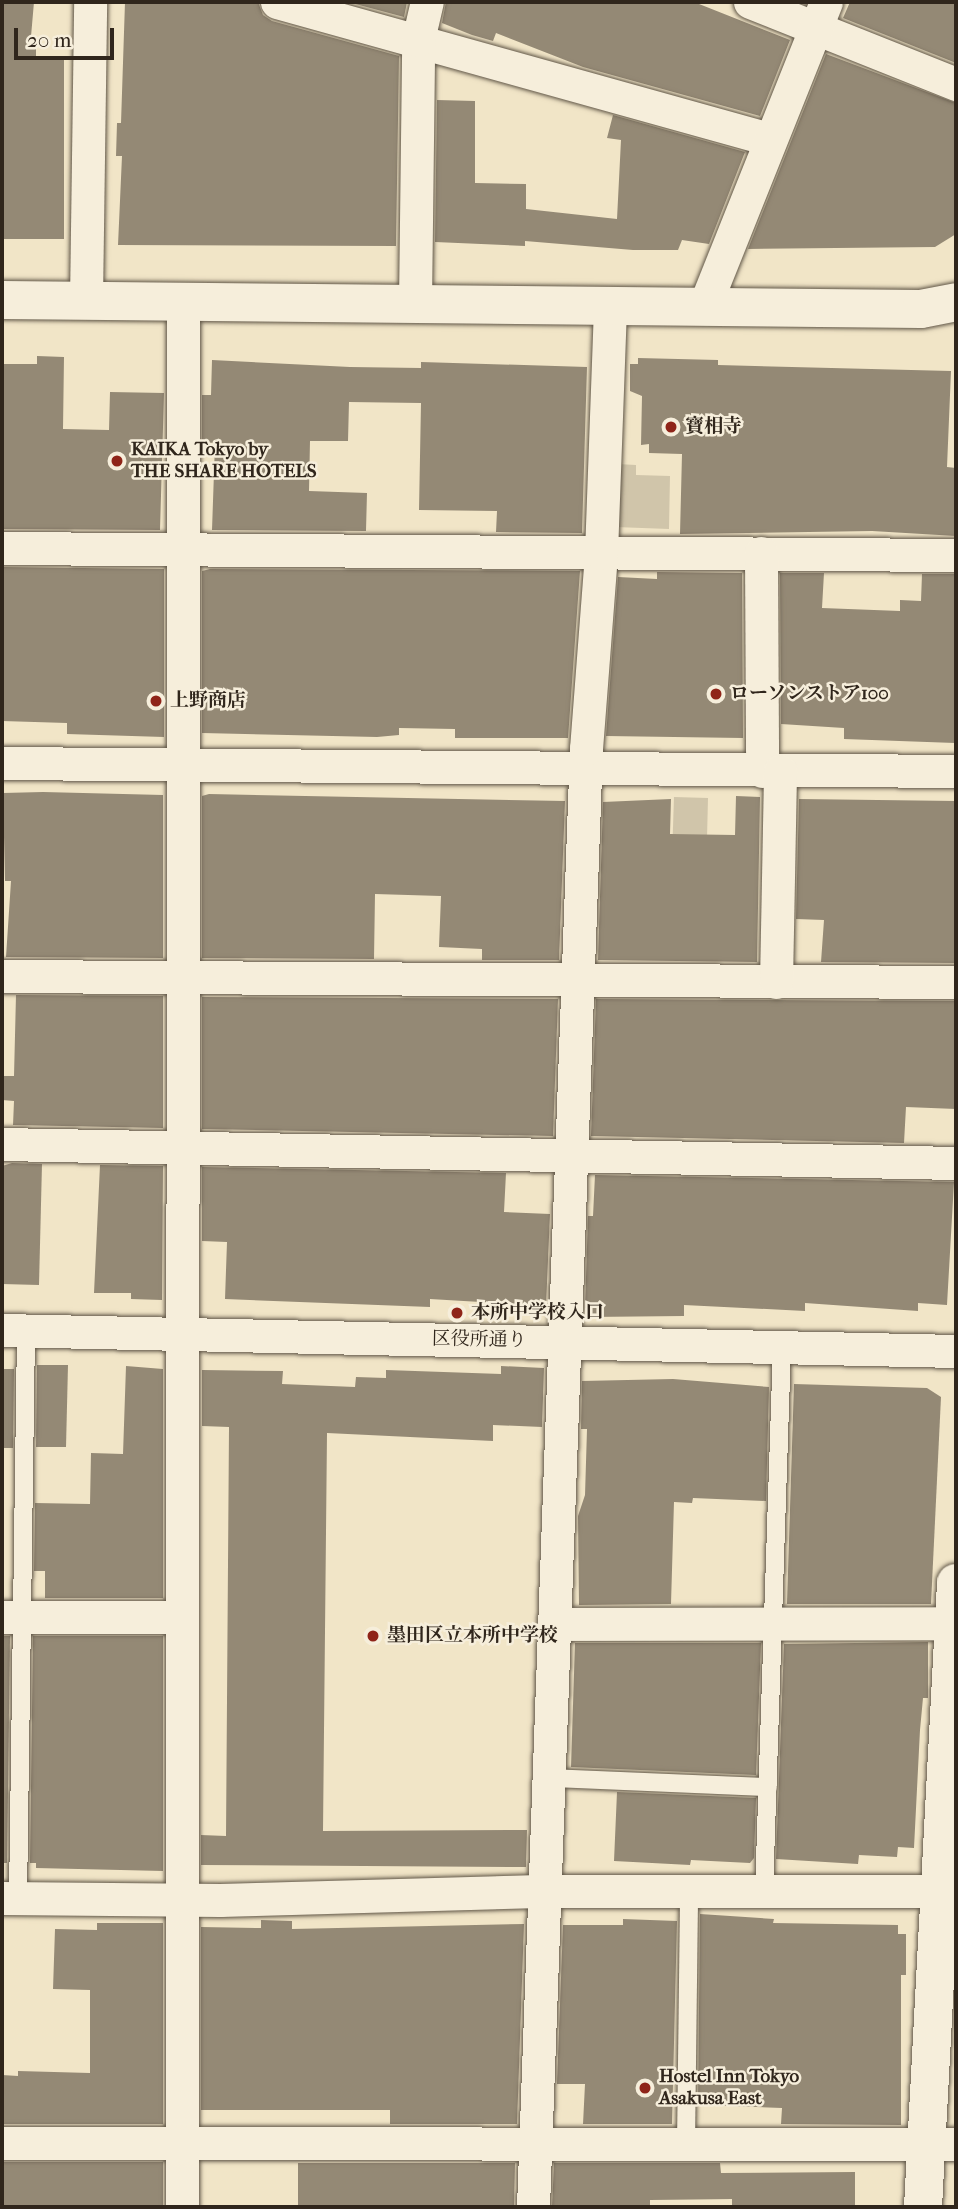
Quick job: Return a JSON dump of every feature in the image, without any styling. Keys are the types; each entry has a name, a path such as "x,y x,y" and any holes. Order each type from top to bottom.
{"street":[{"path":"86,301 90,2"},
{"path":"277,2 769,139"},
{"path":"415,304 418,40 427,2"},
{"path":"750,2 820,15 956,84"},
{"path":"704,307 820,15"},
{"path":"2,300 921,309 956,302"},
{"path":"182,2207 182,1335 186,978 181,765 183,302"},
{"path":"533,2207 548,1891 586,769 601,553 610,306"},
{"path":"2,548 182,547 956,555"},
{"path":"761,553 771,771 776,982"},
{"path":"2,763 956,771"},
{"path":"2,976 956,982"},
{"path":"2,1144 956,1163"},
{"name":"区役所通り","path":"14,1330 956,1351"},
{"path":"923,2207 942,2144 956,1583"},
{"path":"12,1617 182,1617"},
{"path":"556,1624 955,1623"},
{"path":"10,1898 184,1899 548,1891 949,1891"},
{"path":"2,2143 942,2144"}],"lane":[{"path":"10,1898 14,1330"},
{"path":"764,1892 782,1347"},
{"path":"551,1779 768,1787"},
{"path":"686,2145 689,1890"}],"shaded area":[{"path":"617,464 636,465 636,475 670,476 669,529 615,527"},
{"path":"674,797 708,798 705,918 670,917"}],"building":[{"path":"2,2 34,2 30,48 36,48 36,58 64,60 64,239 2,239"},
{"path":"125,2 258,2 263,15 272,21 399,56 396,246 118,245 122,156 116,156 117,123 121,123"},
{"path":"348,2 407,2 404,17"},
{"path":"446,2 694,2 790,40 760,116 583,67 496,33 493,41 472,35 442,23"},
{"path":"850,2 956,2 956,63 843,18"},
{"path":"826,54 956,103 956,234 935,247 748,249"},
{"path":"437,100 475,101 475,183 526,184 526,209 617,219 621,140 607,138 613,115 745,152 709,244 682,240 678,250 633,250 525,241 525,246 435,242"},
{"path":"37,356 64,357 63,429 109,430 110,392 164,393 160,530 2,529 2,364 37,364"},
{"path":"638,358 718,360 718,365 951,371 947,467 956,468 956,536 872,531 680,534 682,454 649,453 649,444 641,445 642,396 630,391 630,364 638,364"},
{"path":"212,360 350,367 421,368 421,362 587,367 582,533 496,532 497,511 419,510 421,403 349,402 348,441 310,441 309,491 367,493 366,531 212,530 215,443 202,442 202,395 211,395"},
{"path":"2,567 164,569 164,737 67,734 67,723 2,721"},
{"path":"202,571 580,571 568,738 455,738 455,729 399,728 399,735 377,737 202,733"},
{"path":"657,572 742,573 743,738 606,736 618,577 657,579"},
{"path":"780,573 824,573 822,608 900,611 900,600 921,601 922,574 956,574 955,743 844,739 844,728 781,724"},
{"path":"3,793 163,795 163,958 6,957 11,881 5,881"},
{"path":"202,796 565,801 559,960 482,960 482,949 439,947 441,896 375,894 374,959 202,958"},
{"path":"736,796 760,797 757,962 598,960 603,802 671,799 670,834 735,835"},
{"path":"799,799 956,801 956,963 821,962 824,920 796,919"},
{"path":"16,995 163,996 163,1128 13,1125 14,1101 2,1100 2,1076 14,1076"},
{"path":"202,997 558,999 553,1136 202,1129"},
{"path":"596,999 956,1001 956,1109 906,1107 904,1143 591,1136"},
{"path":"12,1163 42,1164 39,1285 2,1284 2,1166"},
{"path":"100,1165 163,1166 162,1300 131,1299 131,1293 94,1293"},
{"path":"202,1167 506,1173 504,1212 550,1214 546,1306 430,1299 430,1307 225,1299 227,1242 202,1241"},
{"path":"595,1175 954,1182 947,1305 918,1303 918,1311 805,1303 805,1311 684,1305 684,1316 589,1317 589,1308 585,1308 588,1216 593,1216"},
{"path":"37,1365 68,1365 66,1447 36,1447"},
{"path":"126,1366 163,1369 163,1598 45,1598 45,1571 34,1571 35,1503 90,1504 91,1453 123,1454"},
{"path":"501,1366 544,1368 542,1427 493,1425 493,1441 327,1433 323,1831 527,1830 526,1867 201,1865 201,1835 226,1836 229,1427 202,1426 202,1370 283,1371 282,1384 355,1387 356,1377 386,1378 386,1370 501,1374"},
{"path":"2,1369 14,1369 13,1448 2,1448"},
{"path":"673,1379 769,1387 766,1501 693,1498 692,1503 674,1502 671,1604 579,1605 578,1516 585,1495 587,1429 581,1429 582,1381"},
{"path":"794,1384 927,1388 941,1397 931,1604 787,1604"},
{"path":"2,1636 10,1636 7,1863 2,1863"},
{"path":"33,1636 163,1636 163,1871 36,1868 36,1863 30,1863"},
{"path":"928,1642 928,1698 923,1698 920,1730 914,1848 898,1847 897,1857 859,1855 858,1864 776,1859 784,1644"},
{"path":"575,1643 761,1643 756,1775 571,1767"},
{"path":"617,1792 756,1798 754,1858 750,1863 691,1860 690,1865 614,1861"},
{"path":"700,1914 774,1919 773,1923 898,1925 898,1934 906,1934 906,1975 901,1975 901,2125 781,2124 782,2108 698,2105"},
{"path":"623,1919 677,1921 672,2124 583,2124 585,2084 557,2084 563,1925 623,1925"},
{"path":"261,1920 292,1921 292,1929 524,1924 517,2124 390,2124 390,2110 201,2110 201,1927 261,1928"},
{"path":"97,1923 163,1923 163,2124 2,2124 2,2075 18,2076 18,2071 90,2073 90,1990 53,1989 55,1929 97,1930"},
{"path":"2,2162 163,2162 163,2207 2,2207"},
{"path":"298,2163 515,2163 514,2207 298,2207"},
{"path":"554,2163 720,2163 721,2173 855,2172 855,2207 732,2207 732,2199 650,2200 650,2207 552,2207"}],"place":[{"name":"寶相寺","path":"671,427"},
{"name":"KAIKA Tokyo by THE SHARE HOTELS","path":"117,461"},
{"name":"ローソンストア100","path":"716,694"},
{"name":"上野商店","path":"156,701"},
{"name":"本所中学校入口","path":"457,1313"},
{"name":"墨田区立本所中学校","path":"373,1636"},
{"name":"Hostel Inn Tokyo Asakusa East","path":"645,2088"}]}
